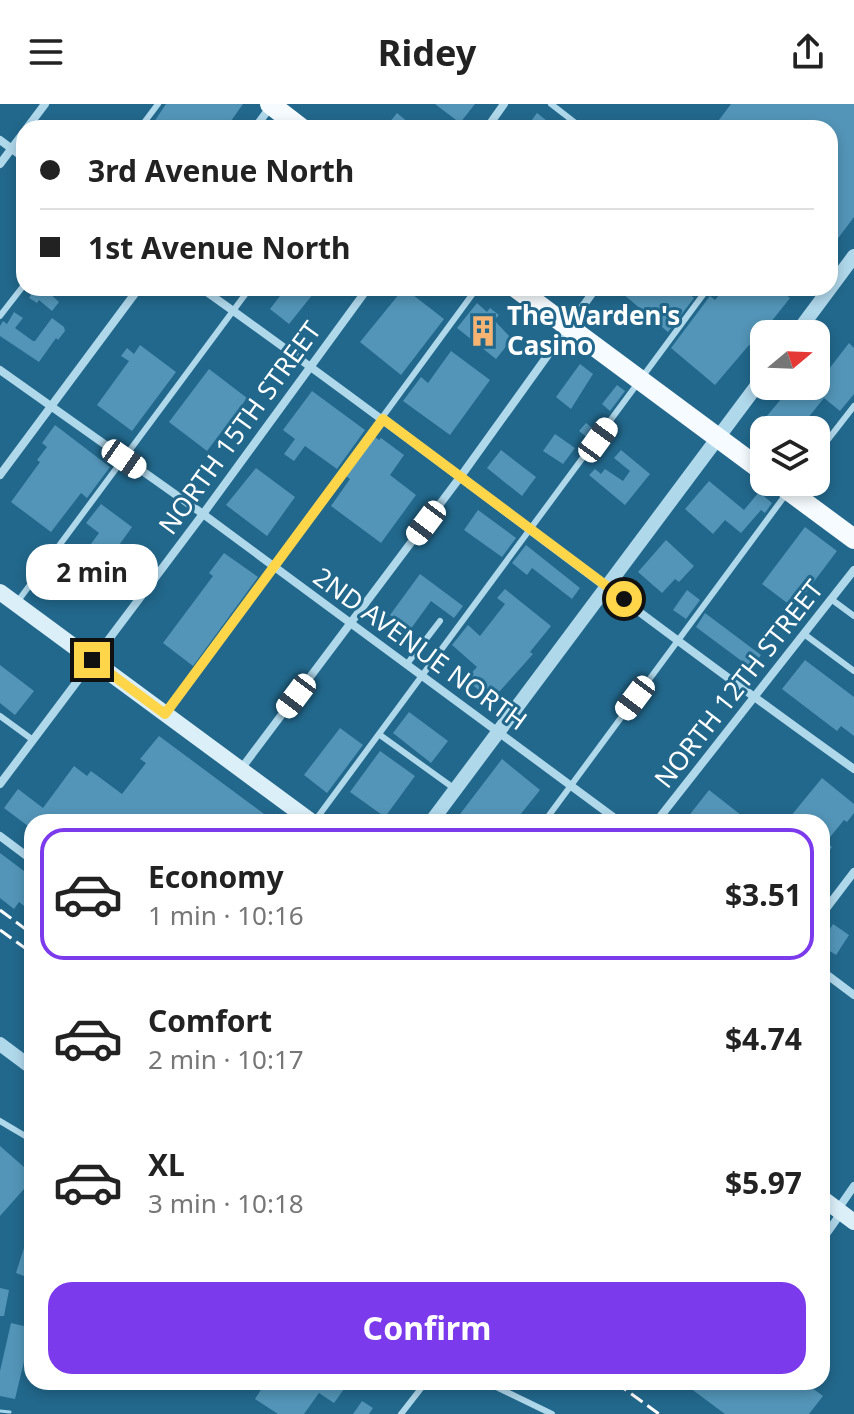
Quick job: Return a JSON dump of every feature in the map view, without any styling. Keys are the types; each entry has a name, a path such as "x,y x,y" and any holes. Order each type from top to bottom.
{"main road":[{"path":"271,104 291,120"},
{"path":"527,296 750,462"},
{"path":"801,496 854,539"},
{"path":"0,592 302,814"}],"street":[{"path":"0,140 16,152"},
{"path":"0,164 16,143"},
{"path":"838,278 854,256"},
{"path":"0,475 133,296"},
{"path":"212,296 461,476 753,698 854,769"},
{"name":"NORTH 15TH STREET","path":"0,784 362,296"},
{"path":"241,770 461,476 590,296"},
{"path":"806,320 824,296"},
{"name":"2ND AVENUE NORTH","path":"0,370 203,514 609,814"},
{"path":"437,814 750,394"},
{"name":"NORTH 12TH STREET","path":"662,814 854,570"},
{"path":"0,836 24,854"},
{"path":"830,904 854,872"},
{"path":"830,977 854,995"},
{"path":"2,1049 24,1063"},
{"path":"830,1231 844,1214 854,1186"}],"lane":[{"path":"551,104 572,120"},
{"path":"0,316 16,295"},
{"path":"15,604 244,296"},
{"path":"165,714 471,296"},
{"path":"319,814 702,296"},
{"path":"830,437 854,406"},
{"path":"550,814 679,641 779,496"},
{"path":"831,599 854,616"},
{"path":"407,664 440,621"},
{"path":"804,634 854,671"},
{"path":"0,716 33,740"},
{"path":"380,735 455,789"},
{"path":"0,1121 24,1135"},
{"path":"401,1414 420,1390"},
{"path":"502,1390 552,1414"}],"building":[{"path":"166,104 243,104 232,120 155,120"},
{"path":"435,104 475,104 462,120 456,120"},
{"path":"731,104 854,104 854,217 838,238 838,120 719,120"},
{"path":"397,113 405,120 391,120"},
{"path":"537,113 546,120 532,120"},
{"path":"52,296 59,302 52,311 39,300 37,303 29,298"},
{"path":"280,296 311,296 289,324 270,309"},
{"path":"397,296 414,296 444,319 401,375 360,342"},
{"path":"625,296 694,298 668,332"},
{"path":"710,296 715,300 718,296 790,298 772,320 750,320 750,346 715,385 671,348"},
{"name":"The Warden's Casino","path":"477,303 487,312 490,308 499,315 494,320 512,339 496,359 457,328"},
{"path":"14,312 23,318 15,328 33,341 52,318 64,327 65,331 39,362 0,336 0,326 3,321 7,324"},
{"path":"849,343 854,348 854,394 840,411 826,400 830,400 830,368"},
{"path":"140,345 176,372 132,431 97,405 129,361 121,356 127,348 134,354"},
{"path":"451,351 490,380 450,435 403,401 421,377 428,383"},
{"path":"580,364 593,374 571,409 556,397"},
{"path":"209,369 247,398 207,451 169,422"},
{"path":"617,385 625,391 610,411 602,404"},
{"path":"312,391 365,430 337,469 305,446 294,461 284,454 295,439 283,430"},
{"path":"780,400 822,400 809,416 767,416"},
{"path":"586,423 595,430 588,438 579,431"},
{"path":"55,425 110,467 87,498 81,493 51,532 11,502 40,462 37,460 47,447 42,443"},
{"path":"555,434 575,448 563,464 543,451"},
{"path":"375,437 404,455 390,475 416,495 381,543 331,506 350,479 346,476"},
{"path":"501,450 536,477 522,496 487,468"},
{"path":"621,450 650,474 625,505 589,475 595,469 601,474 605,469 623,481 630,471 614,458"},
{"path":"256,468 295,497 267,536 226,505"},
{"path":"709,481 744,510 756,496 764,496 772,503 765,513 761,510 741,533 725,520 713,534 685,509"},
{"path":"101,504 132,527 109,559 115,563 107,574 82,556 99,533 86,523"},
{"path":"478,510 516,538 502,557 464,530"},
{"path":"805,527 837,551 794,608 762,584"},
{"path":"666,540 694,566 679,582 675,579 662,593 638,572"},
{"path":"526,545 580,588 572,599 532,568 527,575 512,563"},
{"path":"224,553 258,577 193,666 163,643 213,576 209,573"},
{"path":"420,574 463,606 454,618 431,601 410,630 390,615"},
{"path":"505,589 551,626 530,652 533,654 491,701 466,679 477,667 452,645 468,625 480,636 505,604 497,598"},
{"path":"687,590 700,600 686,619 673,610"},
{"path":"705,613 761,655 751,668 696,627"},
{"path":"805,660 854,697 854,736 841,726 837,731 782,689"},
{"path":"0,665 34,691 15,715 0,703"},
{"path":"409,712 448,741 431,763 393,733"},
{"path":"340,728 363,745 327,793 304,775"},
{"path":"159,736 264,814 24,814 24,823 4,808 18,789 43,808 74,766 87,776 91,771 122,794 146,763 140,759"},
{"path":"380,751 415,776 387,814 381,814 350,792"},
{"path":"502,759 540,790 521,814 460,814"},
{"path":"822,778 854,804 854,813 830,837 830,814 793,814"},
{"path":"709,790 740,814 690,814"},
{"path":"0,853 24,871 24,906 19,902 14,909 0,898"},
{"path":"833,924 849,935 836,955 830,951 830,929"},
{"path":"0,1146 24,1167 24,1189 0,1216"},
{"path":"24,1248 24,1276 16,1273"},
{"path":"0,1288 9,1290 4,1316 0,1316"},
{"path":"11,1323 24,1326 24,1361 15,1399 0,1396 0,1371"},
{"path":"261,1390 343,1390 334,1403 319,1393 304,1414 278,1414 255,1399"},
{"path":"693,1390 815,1390 823,1396 809,1414 725,1414"},
{"path":"362,1401 373,1408 369,1414 353,1414"}],"waterway":[{"path":"0,1411 10,1412"}],"railway":[{"path":"0,910 24,928"},
{"path":"0,930 24,947"},
{"path":"626,1390 659,1414"}],"place":[{"name":"The Warden's Casino","path":"483,331"}],"route":[{"path":"92,660 165,714 383,419 624,599"}]}
